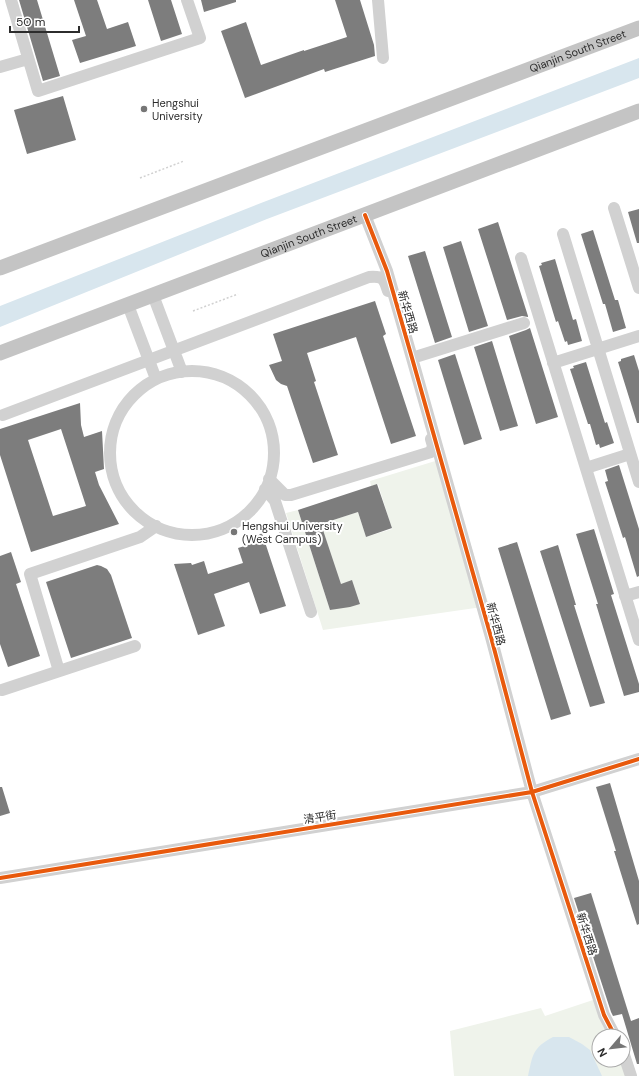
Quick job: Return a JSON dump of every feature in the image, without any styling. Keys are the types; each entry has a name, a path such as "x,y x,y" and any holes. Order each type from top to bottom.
{"main road":[{"name":"Qianjin South Street","path":"0,268 639,28"},
{"name":"Qianjin South Street","path":"0,353 639,111"}],"street":[{"path":"11,0 38,91 200,38 187,0"},
{"path":"378,0 383,58"},
{"path":"0,67 28,59"},
{"path":"614,208 639,288"},
{"name":"新华西路","path":"365,214 387,271 491,637 532,792 604,1015 611,1028"},
{"path":"563,234 639,482"},
{"path":"521,258 639,640"},
{"path":"3,415 369,277 381,277 385,280 433,446 431,452 291,495 285,495 267,484"},
{"path":"153,295 182,372"},
{"path":"128,305 156,379"},
{"path":"412,358 524,323"},
{"path":"553,363 639,336"},
{"path":"182,372 204,372 224,378 243,389 264,414 271,434 273,457 267,484 252,508 231,525 215,531 193,535 171,532 156,526 141,517 126,501 115,481 110,459 112,436 119,415 132,396 156,379 182,372"},
{"path":"586,468 630,454"},
{"path":"267,484 275,501 311,612"},
{"path":"59,671 30,574 140,537 156,526"},
{"path":"625,596 639,592"},
{"path":"2,690 136,646"},
{"name":"清平街","path":"0,878 532,792 639,759"}],"path":[{"path":"140,178 184,161"},
{"path":"194,311 238,294"}],"shaded area":[{"path":"639,58 639,78 267,219 0,327 0,306 261,203"},
{"path":"445,458 489,606 323,630 286,513 298,510 330,610 360,603 352,581 341,585 321,524 358,512 366,537 392,529 378,484 371,486 370,481"},
{"path":"602,997 612,1028 591,1028 591,1068 624,1068 626,1076 454,1076 450,1031 541,1008 545,1016"},
{"path":"553,1037 569,1037 582,1044 591,1052 591,1068 598,1068 602,1076 528,1076 534,1053 546,1041"}],"building":[{"path":"19,0 37,0 60,76 43,81"},
{"path":"74,0 97,0 107,29 128,22 136,46 80,63 72,40 86,36"},
{"path":"148,0 171,0 182,34 161,41"},
{"path":"201,0 236,0 236,2 204,12"},
{"path":"335,0 360,0 374,45 375,56 325,72 324,69 245,98 221,31 246,22 261,65 347,37"},
{"path":"63,96 76,140 27,154 14,110"},
{"path":"639,209 639,243 637,243 628,212"},
{"path":"498,222 528,317 522,316 507,320 478,229"},
{"path":"593,230 615,300 618,300 626,328 613,332 581,234"},
{"path":"461,241 488,326 469,332 443,247"},
{"path":"425,251 452,337 435,343 408,256"},
{"path":"555,259 573,320 576,319 582,341 568,345 567,341 565,342 558,321 556,322 539,266 542,265 541,263"},
{"path":"375,301 386,334 383,336 416,436 391,444 356,337 307,353 316,381 314,382 338,455 313,463 287,386 276,380 269,365 282,361 273,334"},
{"path":"530,328 558,417 536,424 509,336"},
{"path":"492,341 518,426 500,431 474,347"},
{"path":"455,354 482,439 464,445 438,360"},
{"path":"634,355 639,371 639,423 637,423 618,362 621,361 621,359"},
{"path":"586,362 605,423 607,422 614,443 600,448 599,444 596,445 590,424 588,424 570,369 574,368 573,366"},
{"path":"80,403 81,425 84,437 102,431 104,469 95,472 99,485 119,524 31,552 0,455 0,429","holes":["61,429 86,506 53,516 28,440"]},
{"path":"619,465 639,529 639,576 637,577 625,537 623,538 605,482 608,481 605,470"},
{"path":"377,484 392,528 366,537 358,512 321,524 341,584 352,580 360,604 330,610 298,510"},
{"path":"594,529 614,594 611,595 639,684 639,692 624,696 596,604 598,604 576,534"},
{"path":"262,533 286,606 260,614 249,582 214,594 225,626 198,635 174,564 191,563 192,565 204,561 208,574 243,563 238,548 248,545 247,542"},
{"path":"517,542 571,714 551,720 498,548"},
{"path":"558,545 576,605 574,605 605,703 590,707 540,551"},
{"path":"11,552 21,582 16,584 40,656 8,667 0,644 0,556"},
{"path":"97,565 107,569 111,575 132,638 71,658 46,582"},
{"path":"610,783 639,881 639,924 637,925 596,787"},
{"path":"0,787 2,787 10,813 0,816"},
{"path":"591,893 631,1021 639,1018 639,1064 637,1064 631,1044 631,1028 626,1028 622,1014 613,1016 611,1012 574,898"}],"cycle path":[{"path":"365,215 387,271 491,637 532,792 604,1015 611,1028"},
{"path":"0,878 532,792 639,759"}],"place":[{"name":"Hengshui University","path":"144,109"},
{"name":"Hengshui University (West Campus)","path":"234,532"}]}
